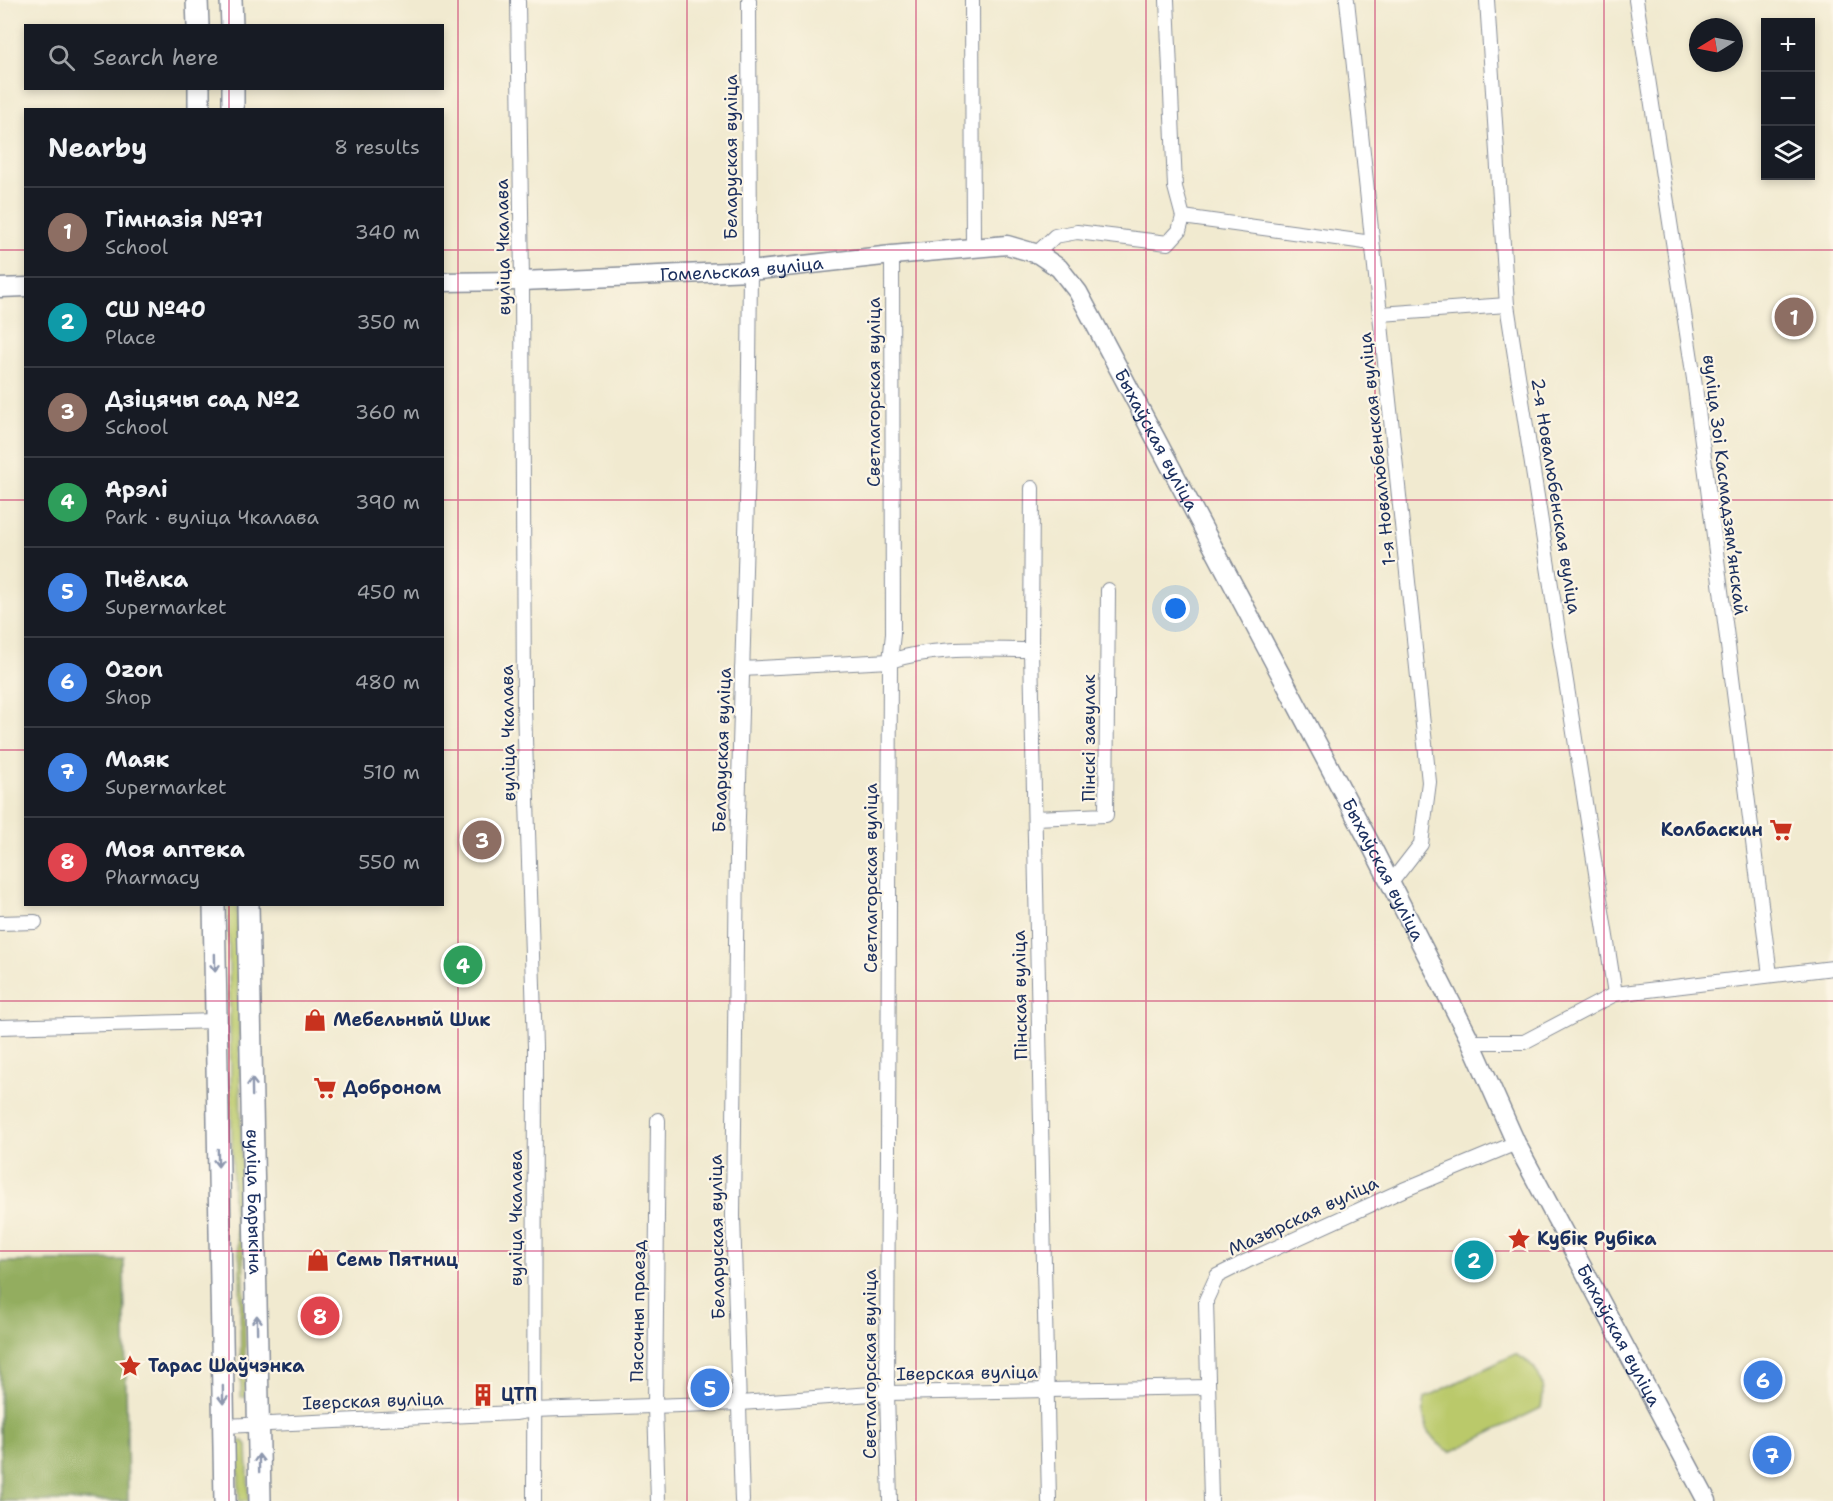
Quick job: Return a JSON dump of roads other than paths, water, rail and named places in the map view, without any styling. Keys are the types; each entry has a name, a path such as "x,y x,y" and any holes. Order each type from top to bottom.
{"main road":[{"path":"197,0 198,24"},
{"path":"231,0 232,24"},
{"path":"199,90 199,108"},
{"path":"233,90 233,108"},
{"name":"Гомельская вуліца","path":"444,282 522,281 750,271 1007,245 1037,254"},
{"name":"Быхаўская вуліца","path":"1037,254 1059,268 1078,292 1390,884 1471,1042 1516,1143 1707,1501"},
{"path":"0,288 24,287"},
{"name":"вуліца Барыкіна","path":"214,906 225,1501"},
{"name":"вуліца Барыкіна","path":"248,906 260,1501"}],"street":[{"name":"вуліца Чкалава","path":"518,0 524,708 535,1047 534,1501"},
{"name":"Беларуская вуліца","path":"742,1501 733,1216 737,852 748,464 750,271 748,0"},
{"path":"972,0 973,247"},
{"path":"1037,254 1055,236 1077,232 1168,243 1179,231 1183,217 1175,187 1167,0"},
{"name":"1-я Новалюбенская вуліца","path":"1347,0 1429,782 1421,844 1390,884"},
{"name":"2-я Новалюбенская вуліца","path":"1487,0 1508,305 1616,994"},
{"name":"вуліца Зоі Касмадзямʼянскай","path":"1636,0 1694,379 1770,975"},
{"path":"1183,217 1372,243"},
{"name":"Светлагорская вуліца","path":"890,1501 887,1393 890,661 893,634 892,255"},
{"path":"1381,314 1508,305"},
{"name":"Пінская вуліца","path":"1032,488 1031,650 1049,1501"},
{"name":"Пінскі завулак","path":"1035,818 1106,815 1107,590"},
{"path":"742,669 890,661 909,654 1031,650"},
{"path":"0,923 35,922"},
{"path":"1471,1042 1524,1042 1616,994 1833,968"},
{"path":"0,1027 216,1021"},
{"name":"Пясочны праезд","path":"658,1120 655,1406 658,1501"},
{"name":"Мазырская вуліца","path":"1211,1501 1206,1300 1217,1276 1247,1260 1403,1190 1516,1143"},
{"name":"Іверская вуліца","path":"224,1425 515,1413 533,1410 740,1403 887,1393 1208,1387"}],"place":[{"name":"Гімназія №71","path":"1794,317"},
{"name":"Колбаскин","path":"1781,830"},
{"name":"Дзіцячы сад №2","path":"482,840"},
{"name":"Арэлі","path":"463,965"},
{"name":"Мебельный Шик","path":"315,1020"},
{"name":"Доброном","path":"325,1088"},
{"name":"Кубік Рубіка","path":"1519,1239"},
{"name":"Семь Пятниц","path":"318,1260"},
{"name":"СШ №40","path":"1474,1260"},
{"name":"Моя аптека","path":"320,1316"},
{"name":"Тарас Шаўчэнка","path":"130,1366"},
{"name":"Ozon","path":"1763,1380"},
{"name":"Пчёлка","path":"710,1388"},
{"name":"ЦТП","path":"483,1395"},
{"name":"Маяк","path":"1772,1455"}]}
